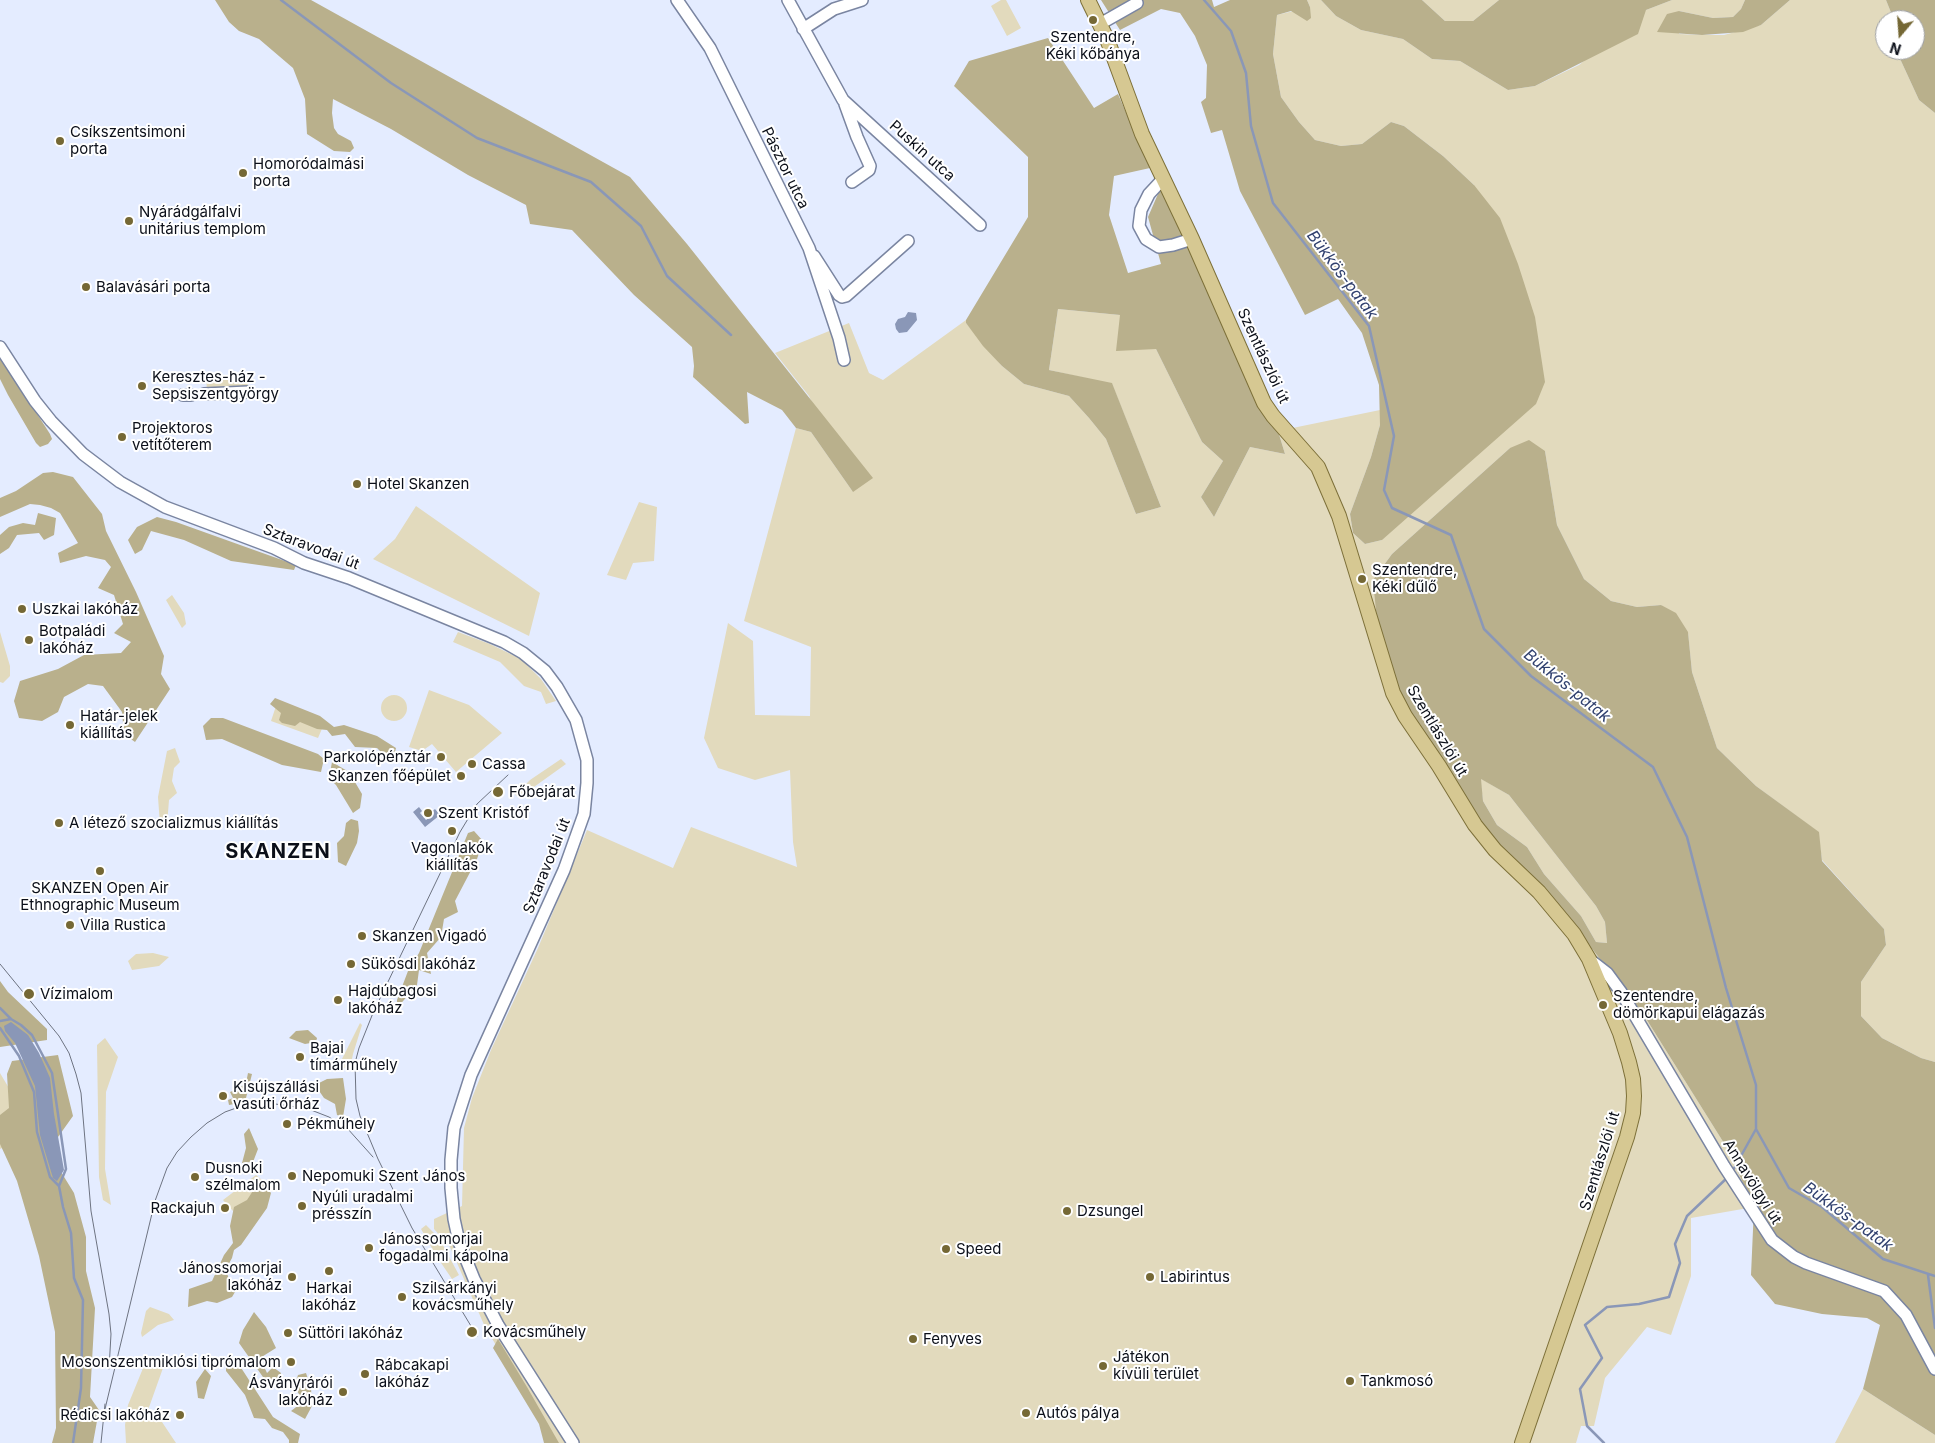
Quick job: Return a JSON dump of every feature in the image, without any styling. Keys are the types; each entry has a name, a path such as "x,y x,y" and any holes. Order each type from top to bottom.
{"main road":[{"name":"Szentlászlói út","path":"1088,0 1116,60 1142,134 1192,239 1264,403 1273,416 1318,467 1339,516 1394,693 1405,716 1439,766 1475,825 1495,850 1539,892 1574,934 1589,958 1630,1062 1633,1079 1633,1113 1627,1137 1522,1443"}],"street":[{"name":"Pásztor utca","path":"677,0 710,48 809,248 839,338 844,360"},
{"name":"Puskin utca","path":"788,0 844,100 870,166 869,170 852,182"},
{"path":"803,29 834,9 862,0"},
{"path":"1100,24 1137,3"},
{"name":"Puskin utca","path":"844,100 980,225"},
{"path":"1162,179 1149,194 1141,210 1139,226 1146,239 1159,247 1192,239"},
{"path":"809,248 842,297 846,296 908,242"},
{"name":"Sztaravodai út","path":"0,347 35,401 51,421 83,454 120,482 165,507 274,548 304,563 349,578 504,642 545,671 557,687 576,720 587,760 584,814 564,870 471,1075 454,1128 451,1160 454,1219 459,1242 474,1279 498,1325 573,1443"},
{"path":"204,394 248,392"},
{"name":"Annavölgyi út","path":"1589,958 1607,973 1621,992 1730,1176 1772,1240 1783,1250 1815,1266 1884,1291 1906,1315 1935,1369"}],"shaded area":[{"path":"215,0 311,0 630,177 687,244 873,478 853,492 811,432 796,428 782,410 747,392 749,423 745,424 693,377 692,347 634,295 572,230 530,224 526,205 468,175 391,129 333,99 334,128 338,134 351,141 354,148 350,152 334,151 307,134 305,99 293,68 259,39 239,31 229,22"},
{"path":"1001,0 1006,0 1021,28 1007,36 991,6"},
{"path":"1101,0 1212,0 1214,7 1230,0 1307,0 1311,18 1307,21 1291,11 1277,15 1273,54 1281,97 1299,122 1315,140 1341,146 1362,144 1391,122 1404,126 1443,156 1474,185 1500,218 1518,264 1535,317 1545,382 1536,404 1382,540 1365,544 1353,533 1350,514 1371,457 1380,425 1379,385 1362,333 1338,299 1305,315 1240,191 1222,130 1211,133 1201,102 1206,98 1207,65 1195,36 1180,13 1161,9 1120,30"},
{"path":"1307,0 1321,0 1336,16 1361,30 1403,39 1432,59 1460,61 1508,90 1535,86 1579,65 1646,10 1672,0 1745,0 1741,9 1733,17 1713,18 1679,11 1679,34 1724,35 1761,25 1790,0 1886,0 1890,10 1875,10 1875,60 1901,60 1919,100 1935,113 1935,1062 1921,1058 1882,1038 1861,1016 1861,982 1886,945 1884,929 1822,860 1818,832 1756,786 1717,748 1692,672 1688,633 1661,605 1637,607 1611,601 1584,579 1557,525 1545,451 1510,448 1392,554 1373,580 1376,601 1399,699 1552,903 1593,950 1645,1017 1727,1148 1754,1207 1691,1218 1691,1276 1671,1335 1647,1327 1605,1378 1594,1426 1581,1426 1576,1443 555,1443 485,1327 450,1247 434,1229 434,1219 462,1206 464,1128 472,1098 491,1050 538,948 587,830 673,868 691,827 797,867 793,842 790,770 755,780 718,768 704,738 728,623 753,641 755,715 810,716 811,647 744,621 796,428 811,432 853,492 809,396 775,353 849,323 869,373 883,380 966,320 966,323 1002,366 1024,384 1069,396 1089,418 1106,439 1136,514 1161,507 1112,384 1049,370 1058,309 1120,315 1156,349 1202,442 1223,461 1201,497 1214,517 1250,447 1285,454 1278,431 1380,410 1380,425 1371,457 1350,514 1353,533 1365,544 1382,540 1474,185 1443,156 1404,126 1391,122 1362,144 1341,146 1315,140 1281,97 1273,54 1277,15 1310,7"},
{"path":"1321,0 1422,0 1445,21 1473,21 1499,0 1672,0 1646,10 1638,34 1535,86 1508,90 1460,61 1432,59 1403,39 1361,30 1336,16"},
{"path":"1422,0 1499,0 1473,21 1445,21"},
{"path":"1745,0 1790,0 1761,25 1743,32 1702,35 1657,32 1667,14 1679,11 1713,18 1733,17 1741,9"},
{"path":"1886,0 1935,0 1935,113 1919,100 1901,60 1925,60 1925,10 1890,10"},
{"path":"1048,38 1094,108 1118,94 1150,168 1114,176 1109,215 1128,273 1161,264 1148,217 1161,187 1278,431 1285,454 1250,447 1214,517 1201,497 1223,461 1202,442 1156,349 1116,351 1120,315 1058,309 1049,370 1112,383 1161,507 1136,514 1106,439 1089,418 1069,396 1024,384 1002,366 983,346 966,323 966,320 1028,217 1028,157 954,86 969,61"},
{"path":"0,356 50,434 52,439 48,444 40,447 36,443 8,395 0,379"},
{"path":"247,375 248,389 207,391 206,377"},
{"path":"1529,440 1545,451 1557,525 1584,579 1611,601 1637,607 1661,605 1676,613 1688,632 1692,672 1717,748 1756,786 1819,832 1822,861 1884,929 1886,945 1861,982 1861,1016 1882,1038 1921,1058 1935,1062 1935,1435 1863,1389 1880,1325 1867,1318 1822,1314 1775,1304 1751,1275 1754,1207 1727,1148 1645,1017 1593,950 1552,903 1477,826 1399,699 1378,631 1373,580 1392,554 1510,448","holes":["1481,779 1509,795 1596,906 1605,922 1607,943 1596,942 1581,916 1544,874 1527,847 1497,825 1483,801"]},
{"path":"53,472 73,477 102,514 106,531 136,592 164,656 161,674 170,689 135,742 124,734 122,712 103,686 88,684 64,697 58,712 42,721 19,718 14,701 20,681 58,669 84,655 121,653 131,642 114,633 123,624 114,595 98,588 111,567 105,560 86,556 60,563 58,553 78,543 60,513 51,508 30,504 0,517 0,498 16,491 43,473"},
{"path":"639,502 657,507 654,561 633,563 626,580 607,575"},
{"path":"416,506 540,593 529,636 373,559 395,539"},
{"path":"38,513 56,518 54,535 44,540 39,533 17,535 9,548 0,554 0,535 9,527 23,523 35,525"},
{"path":"157,517 296,565 294,570 231,561 184,540 151,531 142,550 135,554 128,540 137,527"},
{"path":"172,595 184,613 186,624 182,628 166,600"},
{"path":"0,632 10,666 10,676 3,683 0,682"},
{"path":"458,632 490,644 521,659 541,679 556,701 546,704 541,692 524,686 500,662 453,642"},
{"path":"429,690 469,705 502,733 456,772 432,744 422,751 409,747"},
{"path":"394,695 403,699 407,708 403,717 394,721 385,717 381,708 385,699"},
{"path":"275,698 320,716 334,727 344,725 377,736 396,748 394,756 387,758 377,748 355,747 345,734 332,736 327,730 317,729 300,722 295,726 282,723 279,720 281,713 270,704"},
{"path":"276,706 324,724 318,738 271,721"},
{"path":"211,718 223,718 318,754 324,759 321,772 282,765 222,739 206,740 203,726"},
{"path":"175,748 180,762 174,768 172,781 177,793 169,800 167,825 160,825 158,797 167,751"},
{"path":"561,759 566,764 520,797 515,795 530,780"},
{"path":"332,762 349,772 362,794 360,808 353,813 336,785 329,778"},
{"path":"1480,778 1509,795 1596,906 1605,922 1607,943 1596,942 1581,916 1544,874 1527,847 1497,825 1483,801"},
{"path":"351,819 358,821 359,831 357,843 346,866 338,862 337,843 344,836 346,823"},
{"path":"474,831 483,841 477,859 455,901 458,912 444,919 441,937 427,953 431,974 419,970 417,985 397,1008 397,1000 408,971 419,953 468,833"},
{"path":"153,953 169,957 159,966 132,970 128,961 136,954"},
{"path":"0,981 8,992 47,1029 47,1040 0,1047"},
{"path":"360,1023 362,1025 351,1064 345,1068 337,1069"},
{"path":"308,1030 317,1038 316,1042 305,1044 289,1038 296,1031"},
{"path":"105,1038 118,1057 106,1092 105,1169 111,1205 103,1200 99,1177 97,1045"},
{"path":"58,1055 73,1116 53,1144 58,1167 74,1193 86,1237 86,1271 95,1308 90,1397 99,1410 93,1443 52,1443 56,1428 55,1332 39,1256 17,1181 0,1144 0,1115 9,1108 7,1074 12,1061"},
{"path":"0,1073 16,1100 26,1136 0,1149"},
{"path":"248,1073 252,1074 245,1102 229,1105 228,1100 233,1098 230,1092 246,1083"},
{"path":"343,1078 346,1099 343,1117 337,1115 335,1104 324,1098 315,1085 327,1079"},
{"path":"249,1128 258,1149 253,1162 242,1163 246,1148 244,1134"},
{"path":"256,1175 268,1185 251,1206 233,1211 223,1200"},
{"path":"260,1180 271,1193 267,1208 241,1245 234,1250 226,1269 229,1280 241,1282 232,1297 217,1303 207,1301 188,1307 189,1289 212,1281 224,1255 233,1243 230,1226 234,1207 247,1200"},
{"path":"426,1225 439,1238 459,1275 452,1279 421,1229"},
{"path":"150,1307 169,1314 174,1320 158,1325 142,1337 141,1333 146,1311"},
{"path":"254,1312 266,1327 276,1348 260,1358 267,1373 273,1367 281,1373 278,1384 270,1387 239,1343 243,1330"},
{"path":"498,1339 559,1443 544,1443 539,1424 493,1348"},
{"path":"148,1356 163,1368 147,1413 162,1422 176,1443 126,1443 125,1425 128,1405"},
{"path":"230,1356 236,1360 273,1417 300,1434 298,1443 289,1443 283,1432 272,1428 265,1419 254,1418 245,1395 226,1371 226,1361"},
{"path":"205,1369 211,1376 204,1399 198,1398 196,1382"},
{"path":"306,1373 311,1388 312,1406 305,1419 291,1411 304,1401 294,1387 298,1375"},
{"path":"1863,1389 1935,1435 1935,1443 1835,1443"}],"water":[{"path":"908,312 916,313 917,320 907,332 899,333 895,324 898,319 905,317"},
{"path":"419,807 422,811 420,813 426,820 433,814 431,812 435,809 440,815 425,827 413,812"},
{"path":"11,1022 28,1035 39,1053 50,1078 64,1170 57,1181 53,1178 40,1135 35,1086 15,1043 5,1031 4,1026"}],"waterway":[{"path":"281,0 391,83 477,138 591,182 641,226 667,276 731,335"},
{"name":"Bükkös-patak","path":"1204,0 1231,31 1246,73 1251,126 1273,203 1369,326 1394,436 1384,490 1392,508 1451,535 1484,629 1531,676 1653,767 1687,837 1726,988 1756,1085 1756,1129 1789,1188 1822,1207 1883,1259 1935,1276"},
{"path":"0,1008 11,1019 0,1021"},
{"path":"11,1019 32,1035 52,1073 66,1169 59,1186"},
{"path":"0,1028 19,1056 34,1092 37,1132 50,1177 59,1186 71,1233 74,1278 83,1300 81,1388 73,1443"},
{"path":"1732,1172 1756,1129"},
{"path":"1604,1443 1587,1426 1580,1389 1602,1358 1585,1325 1607,1307 1639,1304 1669,1297 1680,1263 1675,1244 1687,1216 1728,1177"},
{"path":"1928,1275 1935,1328"}],"tram line":[{"path":"477,1336 412,1228 378,1159 360,1116 356,1099 355,1063 373,1013 460,832 477,804 508,775"},
{"path":"0,964 59,1036 69,1053 76,1074 81,1093 91,1211 109,1314 111,1334 109,1369"},
{"path":"105,1409 155,1201 167,1168 177,1152 191,1137 207,1123 225,1112 239,1107 268,1103 311,1110 329,1117 347,1128 373,1157"},
{"path":"101,1443 105,1404"}],"place":[{"name":"Szentendre, Kéki kőbánya","path":"1093,20"},
{"name":"Csíkszentsimoni porta","path":"60,141"},
{"name":"Homoródalmási porta","path":"243,173"},
{"name":"Nyárádgálfalvi unitárius templom","path":"129,221"},
{"name":"Balavásári porta","path":"86,287"},
{"name":"Keresztes-ház - Sepsiszentgyörgy","path":"142,386"},
{"name":"Projektoros vetítőterem","path":"122,437"},
{"name":"Hotel Skanzen","path":"357,484"},
{"name":"Szentendre, Kéki dűlő","path":"1362,579"},
{"name":"Uszkai lakóház","path":"22,609"},
{"name":"Botpaládi lakóház","path":"29,640"},
{"name":"Határ-jelek kiállítás","path":"70,725"},
{"name":"Parkolópénztár","path":"441,757"},
{"name":"Cassa","path":"472,764"},
{"name":"Skanzen főépület","path":"461,776"},
{"name":"Főbejárat","path":"498,792"},
{"name":"Szent Kristóf","path":"428,813"},
{"name":"A létező szocializmus kiállítás","path":"59,823"},
{"name":"Vagonlakók kiállítás","path":"452,831"},
{"name":"SKANZEN Open Air Ethnographic Museum","path":"100,871"},
{"name":"Villa Rustica","path":"70,925"},
{"name":"Skanzen Vigadó","path":"362,936"},
{"name":"Sükösdi lakóház","path":"351,964"},
{"name":"Vízimalom","path":"29,994"},
{"name":"Hajdúbagosi lakóház","path":"338,1000"},
{"name":"Szentendre, dömörkapui elágazás","path":"1603,1005"},
{"name":"Bajai tímárműhely","path":"300,1057"},
{"name":"Kisújszállási vasúti őrház","path":"223,1096"},
{"name":"Pékműhely","path":"287,1124"},
{"name":"Nepomuki Szent János","path":"292,1176"},
{"name":"Dusnoki szélmalom","path":"195,1177"},
{"name":"Nyúli uradalmi présszín","path":"302,1206"},
{"name":"Rackajuh","path":"225,1208"},
{"name":"Dzsungel","path":"1067,1211"},
{"name":"Jánossomorjai fogadalmi kápolna","path":"369,1248"},
{"name":"Speed","path":"946,1249"},
{"name":"Harkai lakóház","path":"329,1271"},
{"name":"Jánossomorjai lakóház","path":"292,1277"},
{"name":"Labirintus","path":"1150,1277"},
{"name":"Szilsárkányi kovácsműhely","path":"402,1297"},
{"name":"Kovácsműhely","path":"472,1332"},
{"name":"Süttöri lakóház","path":"288,1333"},
{"name":"Fenyves","path":"913,1339"},
{"name":"Mosonszentmiklósi tiprómalom","path":"291,1362"},
{"name":"Játékon kívüli terület","path":"1103,1366"},
{"name":"Rábcakapi lakóház","path":"365,1374"},
{"name":"Tankmosó","path":"1350,1381"},
{"name":"Ásványrárói lakóház","path":"343,1392"},
{"name":"Autós pálya","path":"1026,1413"},
{"name":"Rédicsi lakóház","path":"180,1415"}],"district":[{"name":"SKANZEN","path":"278,852"}]}
